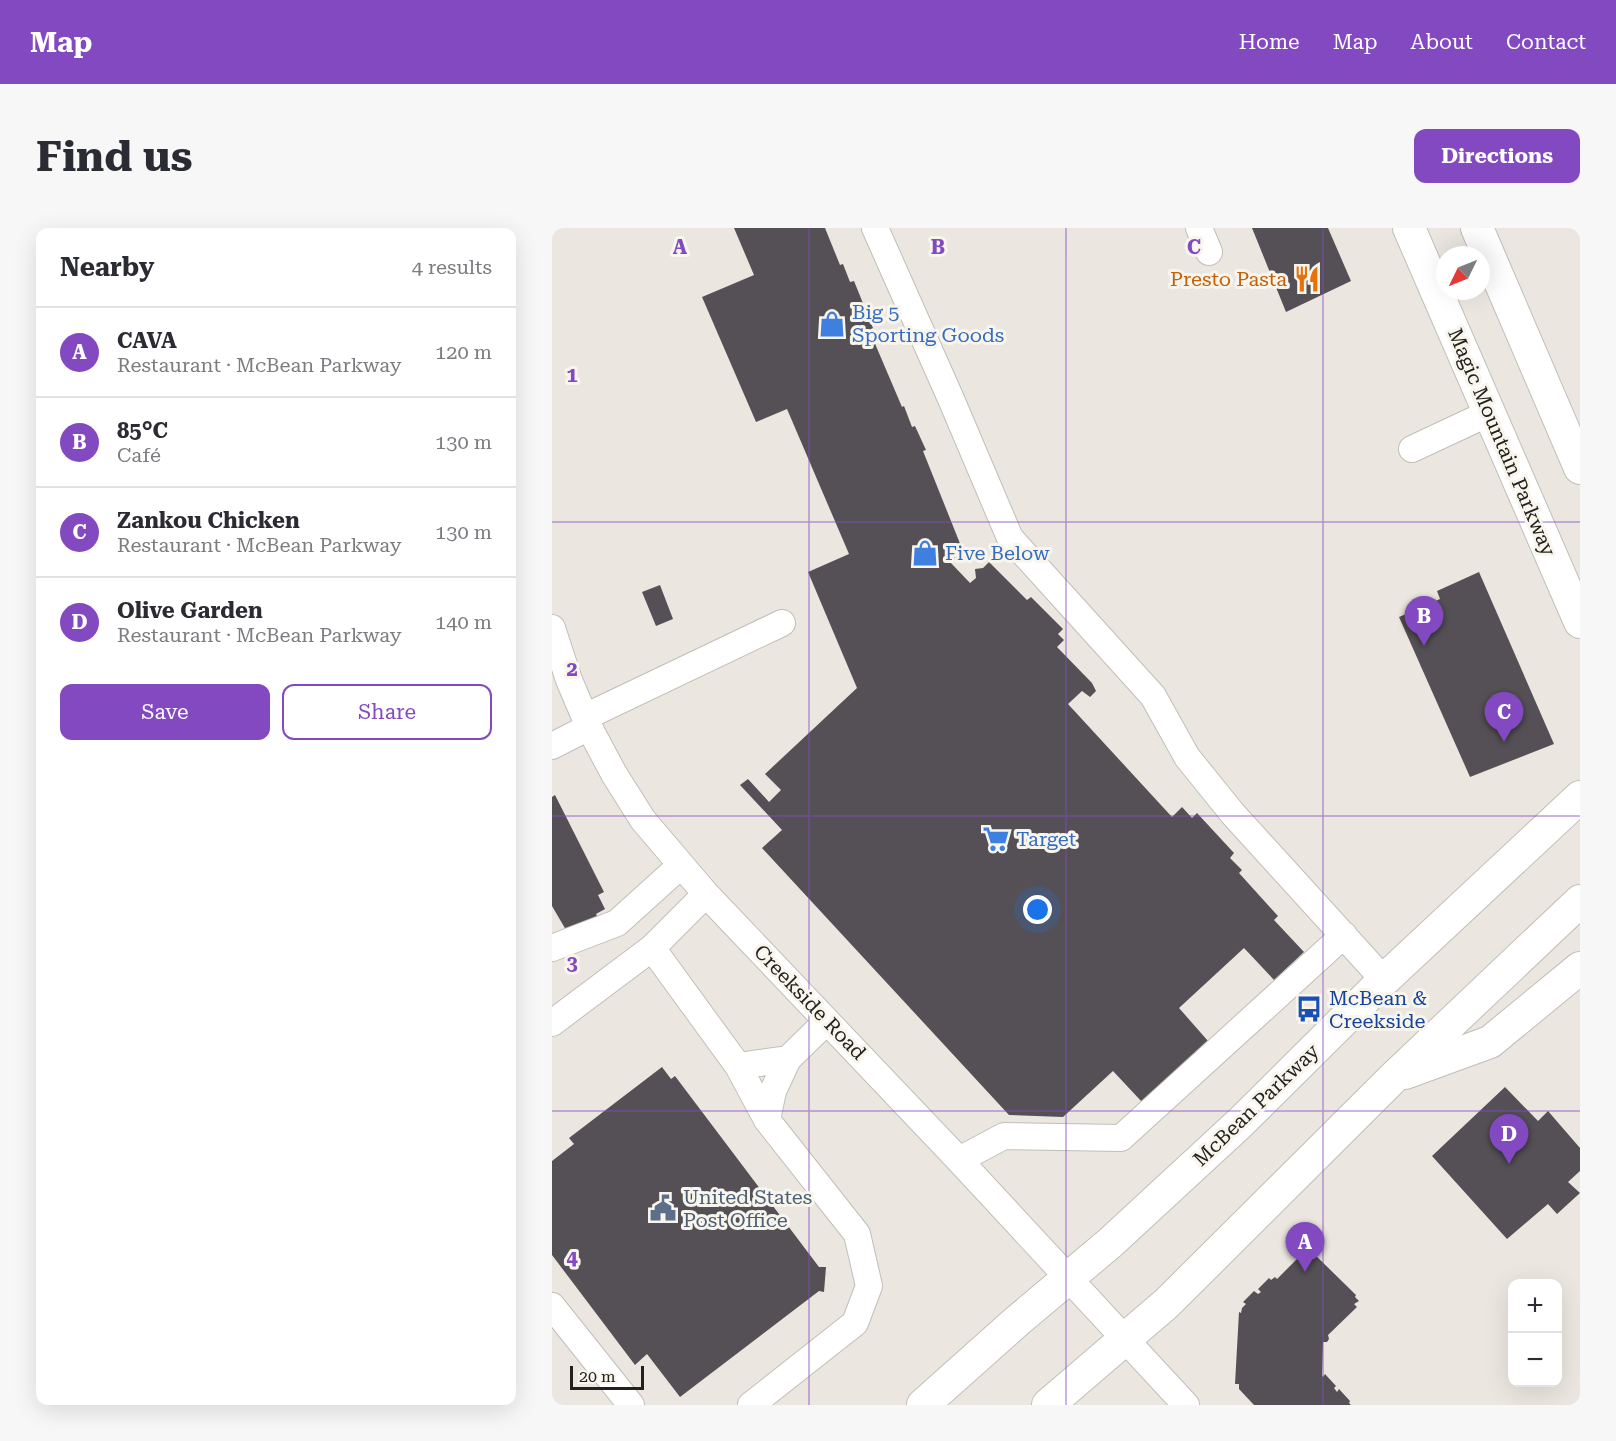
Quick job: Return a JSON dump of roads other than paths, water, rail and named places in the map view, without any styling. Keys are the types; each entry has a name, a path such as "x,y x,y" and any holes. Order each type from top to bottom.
{"main road":[{"name":"Magic Mountain Parkway","path":"1409,228 1580,622"},
{"path":"1454,228 1463,246"},
{"path":"1477,228 1578,459"},
{"path":"1490,291 1524,336"},
{"name":"McBean Parkway","path":"923,1405 1114,1239 1240,1122 1384,980 1580,797"},
{"path":"1048,1405 1167,1303 1393,1078 1580,901"},
{"path":"1393,1078 1490,1042 1580,968"}],"street":[{"path":"875,228 1010,538 1153,696 1194,766 1233,814 1384,980"},
{"path":"1199,228 1209,252"},
{"path":"1412,449 1489,413"},
{"path":"552,746 587,722 782,623"},
{"name":"Creekside Road","path":"554,639 587,722 614,774 643,820 680,866 1069,1277 1186,1405"},
{"path":"552,948 617,924 680,866"},
{"path":"552,1023 652,948 706,894"},
{"path":"959,1160 1004,1136 1122,1138 1344,935"},
{"path":"652,948 738,1066 767,1120 857,1234 869,1286 855,1323 751,1405"},
{"path":"767,1120 773,1091 788,1059 827,1021"},
{"path":"738,1066 788,1059"},
{"path":"552,1306 631,1405"}],"place":[{"name":"Presto Pasta","path":"1307,279"},
{"name":"Big 5 Sporting Goods","path":"832,324"},
{"name":"Five Below","path":"925,553"},
{"name":"85°C","path":"1424,646"},
{"name":"Zankou Chicken","path":"1504,742"},
{"name":"Target","path":"996,839"},
{"name":"McBean & Creekside","path":"1309,1009"},
{"name":"Olive Garden","path":"1509,1164"},
{"name":"United States Post Office","path":"663,1208"},
{"name":"CAVA","path":"1305,1272"}]}
